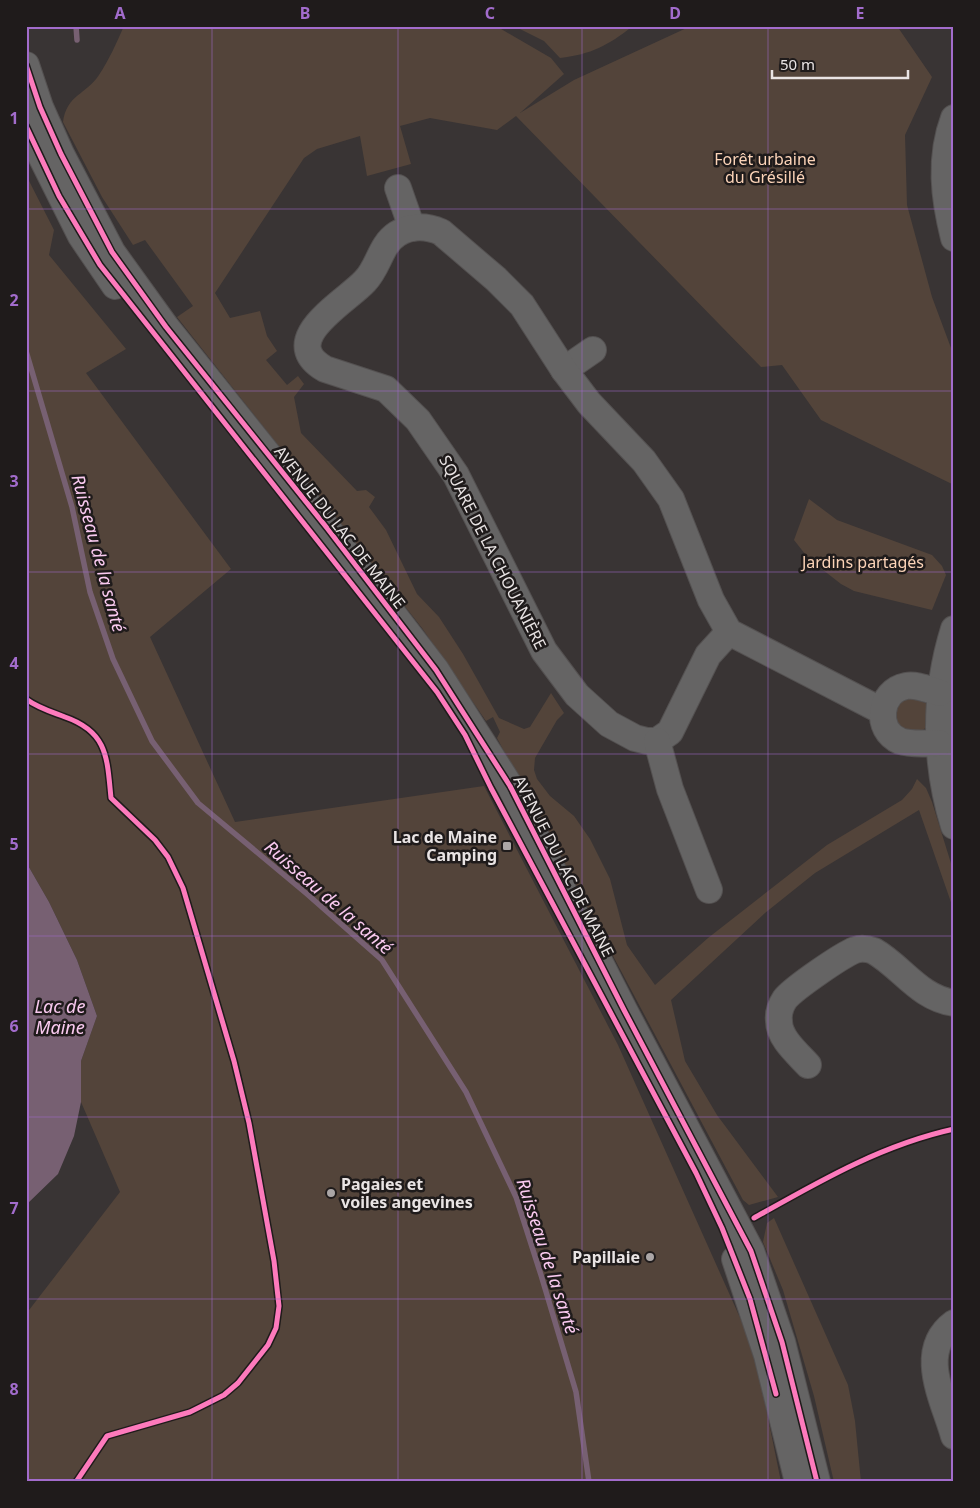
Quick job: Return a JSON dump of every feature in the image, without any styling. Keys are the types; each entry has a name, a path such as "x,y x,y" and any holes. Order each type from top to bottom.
{"street":[{"name":"AVENUE DU LAC DE MAINE","path":"26,65 40,107 61,154 112,252 166,327 327,528 436,670 510,786 624,1010 751,1250 782,1342 817,1482"},
{"path":"954,118 947,142 944,185 946,208 954,238"},
{"name":"AVENUE DU LAC DE MAINE","path":"26,126 59,196 100,265 438,692 466,735 514,831 662,1106 722,1228 750,1299 767,1355 798,1482"},
{"path":"398,188 412,228 425,227 441,232 496,279 522,305 564,370 589,403 644,461 671,499 711,600 728,632 882,711"},
{"name":"SQUARE DE LA CHOUANIÈRE","path":"412,228 398,233 390,239 365,282 317,323 309,337 310,352 319,365 386,389 407,408 432,438 456,475 544,651 556,669 577,695 610,724 635,738 647,742 657,741"},
{"path":"564,370 593,350"},
{"path":"954,629 944,659 940,693 939,743 944,789 954,826"},
{"path":"709,890 688,841 670,789 657,741 670,732 708,655 728,632"},
{"path":"939,743 900,741 886,729 882,711 885,702 898,688 917,686 940,693"},
{"path":"808,1065 789,1044 780,1029 778,1021 781,1006 797,989 854,951 868,949 874,951 929,995 954,1003"},
{"path":"954,1323 940,1335 933,1360 954,1436"}],"green space":[{"name":"Forêt urbaine du Grésillé","path":"124,26 496,26 551,58 564,74 520,113 574,80 691,26 897,26 932,77 905,135 907,205 932,297 954,356 954,485 821,420 782,365 761,367 516,116 497,130 430,118 400,126 411,164 367,176 360,136 317,149 304,158 215,293 230,318 260,311 267,336 277,351 266,360 287,385 298,376 304,384 294,397 301,433 357,491 366,490 375,497 369,507 386,530 417,594 439,617 463,654 499,718 524,729 530,727 551,693 564,713 557,720 535,758 534,770 537,779 550,796 574,816 590,839 610,879 627,945 655,985 708,938 827,845 902,800 912,789 917,779 926,788 954,873 954,911 919,810 815,873 765,913 671,1000 685,1061 717,1115 778,1197 749,1205 743,1200 497,738 500,732 493,717 486,721 422,628 177,317 193,306 145,240 133,245 102,197 63,122 68,106 94,82 103,69"},
{"path":"514,26 633,26 599,48 560,58 544,41"},
{"path":"26,175 54,230 49,255 126,349 86,373 231,569 150,637 235,822 484,786 618,1045 754,1349 781,1482 26,1482 26,1314 120,1192 81,1102 81,1061 97,1016 77,960 49,902 26,862"},
{"name":"Jardins partagés","path":"809,499 837,520 932,555 942,566 946,575 932,610 854,591 841,584 809,559 794,540"},
{"path":"904,695 928,704 928,726 915,736 890,722"},
{"path":"774,1218 848,1385 855,1421 861,1482 834,1482 814,1396 783,1290 763,1242 767,1223"}],"water":[{"name":"Lac de Maine","path":"26,862 49,902 77,960 97,1016 81,1061 81,1102 74,1136 58,1174 26,1205"}],"waterway":[{"name":"Ruisseau de la santé","path":"76,26 77,40"},
{"name":"Ruisseau de la santé","path":"26,351 72,507 90,592 113,659 152,741 198,803 307,894 382,960 466,1092 516,1197 541,1275 576,1392 589,1482"}],"cycle path":[{"path":"26,65 40,107 61,154 112,252 166,327 327,528 436,670 510,786 624,1010 751,1251 782,1342 817,1482"},
{"path":"26,126 59,196 100,265 437,692 465,735 491,788 696,1173 722,1228 750,1299 776,1394"},
{"path":"26,699 40,707 79,723 90,730 103,748 111,798 155,840 168,857 183,888 234,1061 249,1123 274,1261 279,1306 276,1328 268,1345 238,1383 224,1395 190,1412 107,1436 76,1482"},
{"path":"754,1218 851,1166 901,1145 954,1129"}],"place":[{"name":"Lac de Maine Camping","path":"507,846"},
{"name":"Pagaies et voiles angevines","path":"331,1193"},
{"name":"Papillaie","path":"650,1257"}]}
